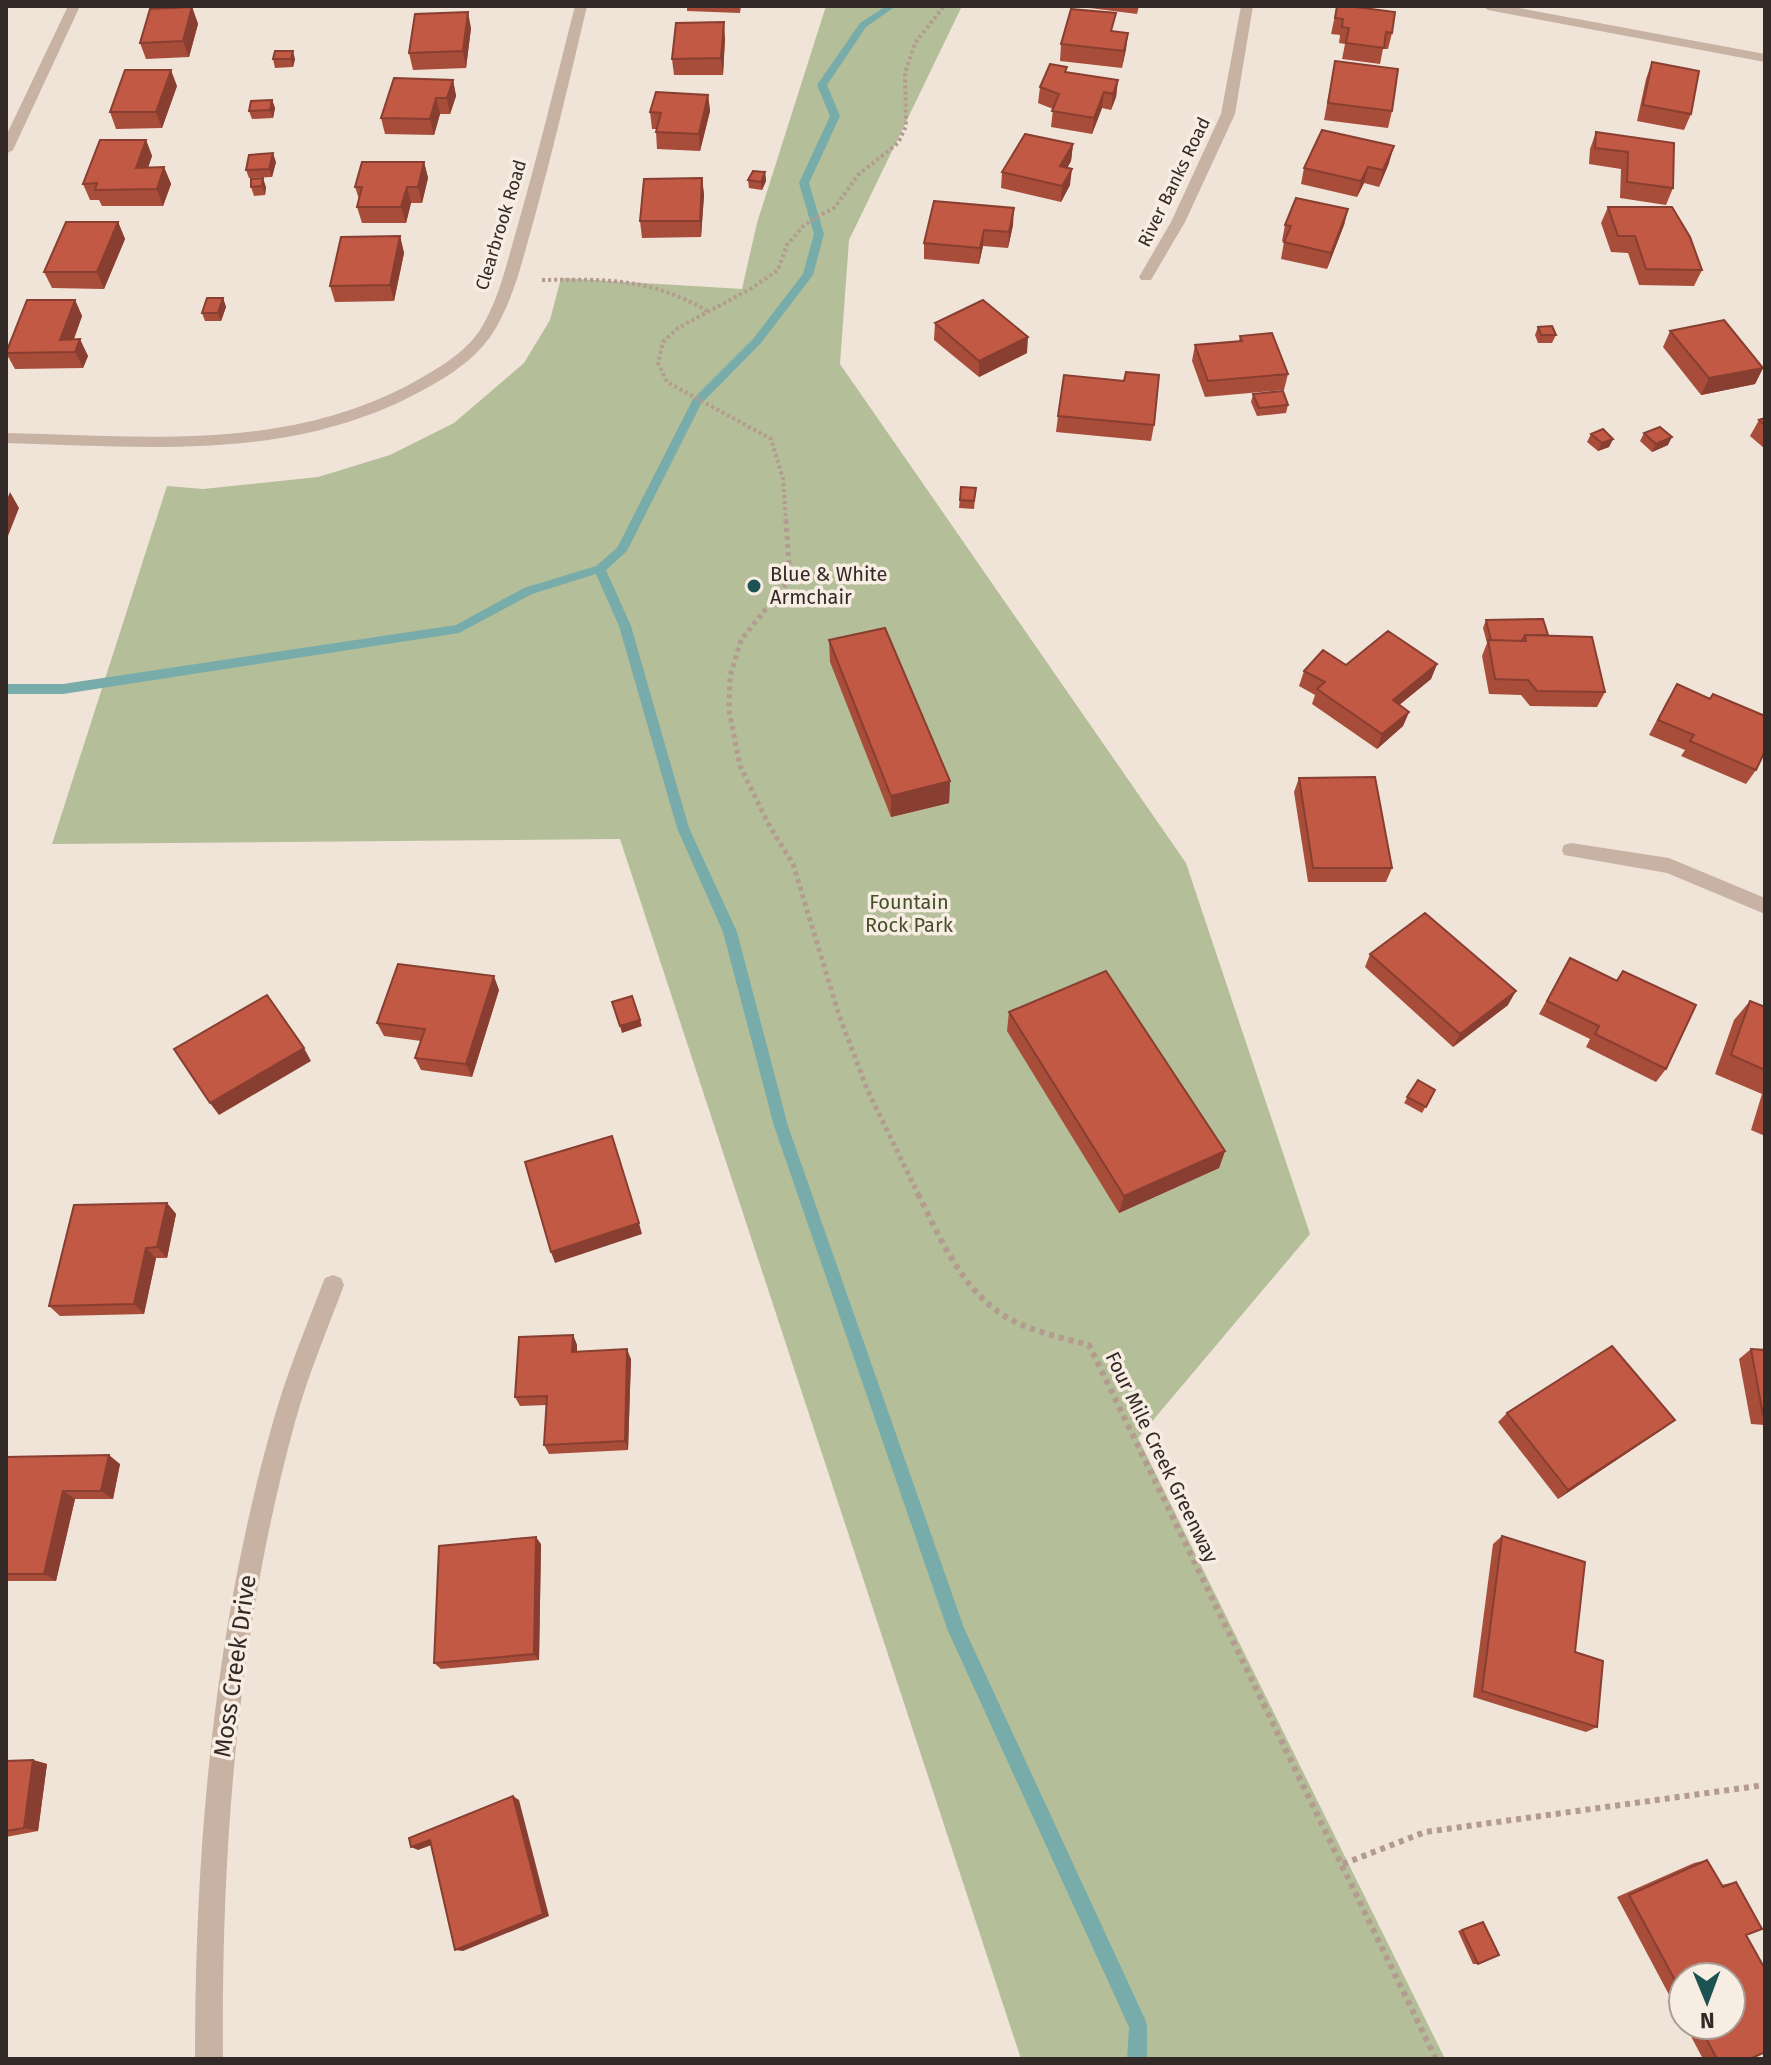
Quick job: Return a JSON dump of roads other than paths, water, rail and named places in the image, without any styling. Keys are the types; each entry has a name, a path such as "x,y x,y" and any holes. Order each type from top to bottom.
{"street":[{"path":"6,150 74,6"},
{"name":"Clearbrook Road","path":"6,438 197,440 271,437 340,423 409,394 451,366 482,337 509,280 581,6"},
{"name":"River Banks Road","path":"1146,277 1178,222 1228,114 1247,6"},
{"path":"1488,6 1765,58"},
{"path":"1571,850 1669,866 1765,906"},
{"name":"Moss Creek Drive","path":"209,2059 207,1959 214,1817 244,1586 284,1420 333,1285"}],"waterway":[{"path":"600,569 621,551 697,402 757,341 808,275 819,234 804,183 835,116 822,85 863,25 892,6"},
{"path":"6,689 63,689 459,629 528,591 600,569"},
{"path":"600,569 625,626 683,828 730,932 781,1126 956,1631 1138,2026 1137,2059"}],"place":[{"name":"Blue & White Armchair","path":"754,586"}],"park label":[{"name":"Fountain Rock Park","path":"909,914"}]}
